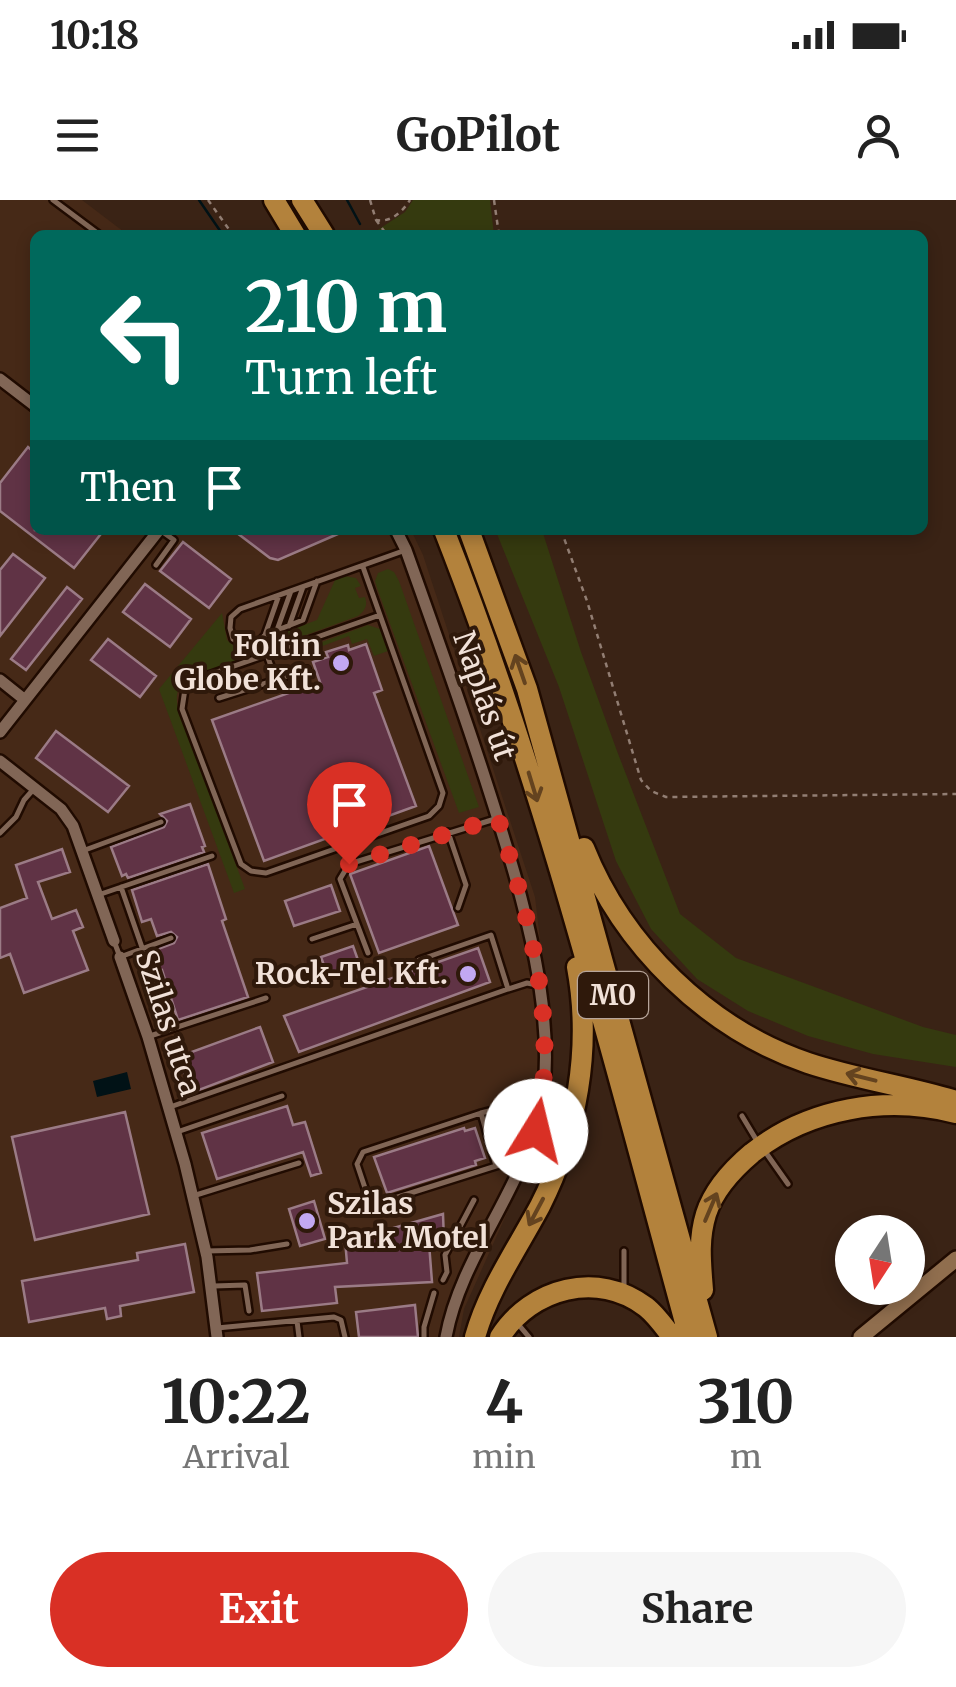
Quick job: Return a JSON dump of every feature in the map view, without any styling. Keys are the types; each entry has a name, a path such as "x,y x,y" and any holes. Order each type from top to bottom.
{"highway":[{"path":"274,200 293,230"},
{"path":"302,200 321,230"},
{"name":"M0","path":"446,535 503,688 586,958 689,1337"},
{"name":"M0","path":"472,535 527,689 708,1337"},
{"path":"558,796 608,900 628,928 674,980 716,1015 806,1062 956,1100"},
{"path":"475,1337 490,1296 557,1169 577,1097 583,1018 570,906"},
{"path":"708,1337 700,1252 707,1210 728,1176 761,1146 815,1118 850,1109 907,1105 956,1113"},
{"path":"500,1337 532,1303 561,1290 592,1287 624,1295 646,1307 672,1337"}],"main road":[{"path":"861,1337 956,1259"}],"street":[{"path":"0,380 30,402"},
{"path":"0,732 156,535"},
{"name":"Naplás út","path":"398,535 460,700 520,890 540,986 546,1068 536,1131 461,1287 446,1337"},
{"path":"0,680 26,700"},
{"name":"Szilas utca","path":"0,761 61,809 74,826 114,941"},
{"name":"Szilas utca","path":"120,957 170,1107 193,1196 206,1250 216,1333"}],"lane":[{"path":"52,200 93,230"},
{"path":"156,565 174,540 167,535"},
{"path":"279,595 265,635 256,646 239,644 230,628 232,616 240,609 279,595 318,582 406,550"},
{"path":"363,566 443,793 439,806 429,816 266,874 251,871 242,864 182,709 185,689 194,680 380,615"},
{"path":"265,635 303,620 318,582"},
{"path":"288,626 303,587"},
{"path":"277,630 291,591"},
{"path":"267,655 276,680"},
{"path":"219,698 307,669"},
{"path":"0,832 16,817 34,788"},
{"path":"368,953 340,879 349,864 498,818"},
{"path":"82,850 160,822"},
{"path":"448,832 466,885 458,908"},
{"path":"98,895 212,856"},
{"path":"122,887 170,1028"},
{"path":"312,939 357,924"},
{"path":"419,960 491,936 508,989"},
{"path":"120,957 171,938"},
{"name":"Szilas utca","path":"114,941 120,957"},
{"path":"170,1107 508,989 527,983 540,986"},
{"path":"148,1037 266,998"},
{"path":"176,1132 282,1096"},
{"path":"522,1164 496,1166 379,1203 368,1197 357,1164 363,1152 542,1097"},
{"path":"480,1113 496,1166"},
{"path":"742,1116 788,1184"},
{"path":"193,1196 299,1163"},
{"path":"443,1280 447,1272 445,1255 474,1200"},
{"path":"206,1250 250,1250 286,1244"},
{"path":"624,1251 624,1295"},
{"path":"211,1286 246,1285 250,1311"},
{"path":"424,1337 434,1293"},
{"path":"216,1333 334,1317 341,1320 344,1337"},
{"path":"514,1319 530,1337"},
{"path":"297,1321 299,1337"}],"path":[{"path":"208,200 229,230"},
{"path":"372,200 376,220 383,230"},
{"path":"376,220 384,222 396,216 410,200"},
{"path":"494,200 498,230"},
{"path":"563,535 587,600 641,780 651,791 666,797 956,794"}],"shaded area":[{"path":"0,200 82,200 121,230 30,230 30,535 413,535 535,897 554,1057 546,1126 464,1309 459,1337 0,1337"},
{"path":"127,1072 131,1089 97,1097 93,1081"}],"green space":[{"path":"413,200 490,200 493,230 378,230 405,212"},
{"path":"497,535 544,535 581,652 680,914 736,958 923,1027 956,1035 956,1067 873,1054 808,1036 748,1011 697,979 651,929 616,861 559,687"},
{"path":"388,569 399,581 479,807 459,813 377,588 378,573"},
{"path":"345,576 356,578 361,586 355,588 359,598 365,597 365,608 358,616 186,679 178,690 179,711 245,889 234,893 159,689 222,613 227,640 249,651 272,637 317,620 335,580"},
{"path":"368,625 380,629 388,651 374,656 367,639 352,644 349,636 320,647 322,654 308,660 303,649"}],"building":[{"path":"28,447 30,534 0,511 0,483"},
{"path":"31,535 100,535 74,568"},
{"path":"240,535 336,535 278,560"},
{"path":"183,542 231,579 209,608 160,571"},
{"path":"13,554 45,578 0,636 0,570"},
{"path":"145,584 191,619 170,647 123,612"},
{"path":"67,587 82,599 26,670 11,659"},
{"path":"108,639 156,676 140,697 91,660"},
{"path":"366,644 382,690 374,693 416,806 264,861 212,720 320,682 313,662 328,657 326,652"},
{"path":"56,731 129,786 108,812 36,758"},
{"path":"190,804 204,852 128,878 126,874 122,876 111,847 164,827 167,821 160,814"},
{"path":"429,846 458,925 379,953 350,874"},
{"path":"62,849 70,872 38,882 52,919 76,910 83,927 73,931 88,970 24,993 10,954 0,958 0,908 27,898 16,865"},
{"path":"208,864 226,919 222,921 248,997 178,1020 162,970 157,971 150,952 174,943 177,937 171,932 157,936 151,919 142,922 132,890"},
{"path":"331,885 340,911 294,926 285,901"},
{"path":"353,946 359,963 327,974 321,957"},
{"path":"478,948 490,982 299,1052 284,1016"},
{"path":"260,1027 273,1062 191,1093 178,1057"},
{"path":"287,1106 293,1125 305,1122 321,1173 311,1176 303,1152 217,1179 202,1133"},
{"path":"125,1112 149,1214 35,1240 12,1137"},
{"path":"464,1128 475,1128 485,1158 475,1161 476,1165 387,1193 374,1157"},
{"path":"314,1201 325,1239 300,1246 289,1209"},
{"path":"443,1214 444,1241 429,1243 432,1282 335,1287 337,1303 262,1311 257,1273 347,1263 345,1240 366,1239 365,1236"},
{"path":"185,1244 194,1292 120,1306 121,1316 107,1319 105,1308 29,1322 22,1281 138,1260 137,1253"},
{"path":"415,1305 418,1337 359,1337 356,1312"}],"waterway":[{"path":"199,200 220,230"},
{"path":"347,200 360,224"}],"place":[{"name":"Foltin Globe Kft.","path":"341,663"},
{"name":"Rock-Tel Kft.","path":"468,974"},
{"name":"Szilas Park Motel","path":"307,1221"}],"route":[{"path":"349,864 498,818 520,890 540,986 546,1068 536,1131"}]}
